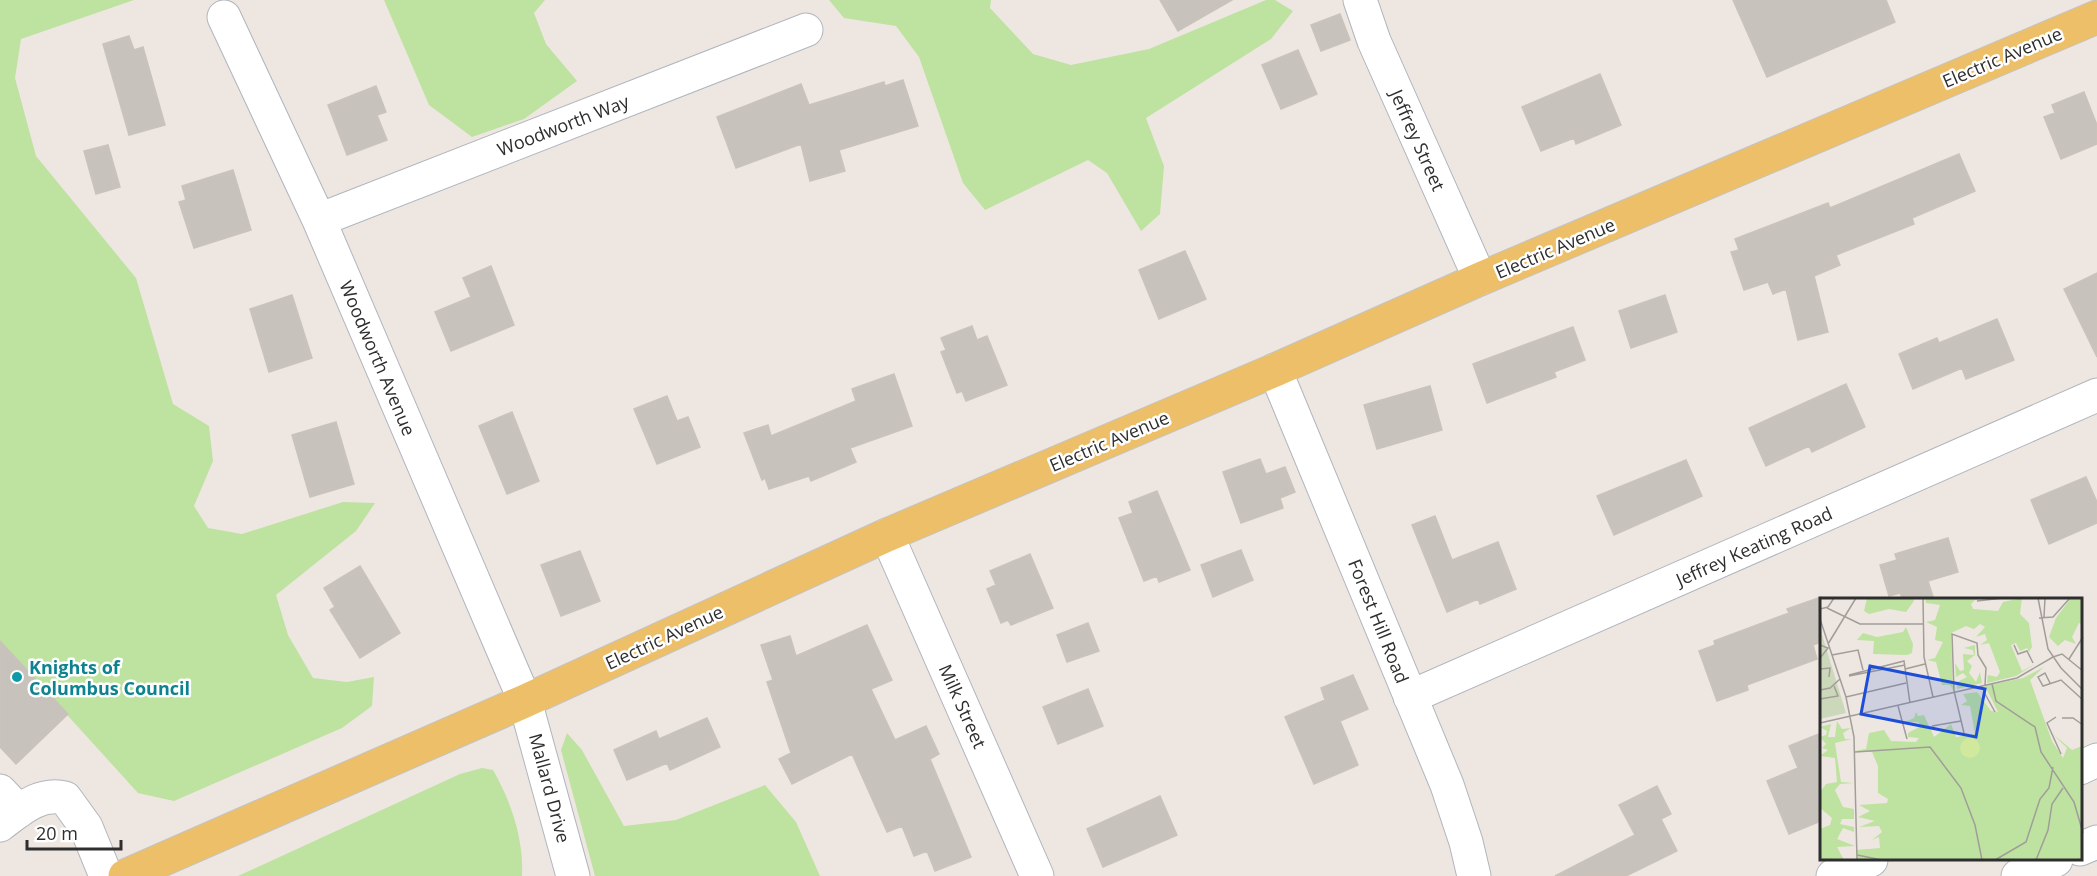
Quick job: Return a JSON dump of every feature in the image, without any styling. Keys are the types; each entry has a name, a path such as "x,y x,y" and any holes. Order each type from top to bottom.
{"main road":[{"name":"Electric Avenue","path":"125,876 525,701 887,535 1275,370 1480,279 2097,17"}],"street":[{"name":"Jeffrey Street","path":"1359,0 1374,41 1480,279"},
{"name":"Woodworth Avenue","path":"224,17 319,220 525,701"},
{"name":"Woodworth Way","path":"319,220 806,30"},
{"name":"Forest Hill Road","path":"1275,370 1447,785 1466,842 1474,876"},
{"name":"Jeffrey Keating Road","path":"1410,697 2097,394"},
{"name":"Milk Street","path":"887,535 1037,876"},
{"name":"Mallard Drive","path":"525,701 573,876"},
{"path":"2082,767 2097,760"},
{"path":"6,809 57,796 65,798 86,826 106,876"},
{"path":"2082,848 2097,842"},
{"path":"1833,876 1869,861"},
{"path":"2018,876 2054,861"}],"green space":[{"path":"0,0 134,0 21,39 15,78 36,156 136,278 173,404 209,426 213,461 194,506 208,528 242,534 343,502 375,503 356,531 276,595 288,635 313,678 347,682 374,677 372,706 342,728 174,801 138,793 0,641"},
{"path":"384,0 545,0 534,13 546,44 577,81 524,119 472,137 429,105"},
{"path":"829,0 991,0 990,8 1033,54 1071,65 1149,49 1266,0 1275,0 1293,11 1271,39 1146,118 1164,166 1160,214 1141,231 1107,173 1088,160 985,210 963,183 919,57 896,26 844,18"},
{"path":"567,733 582,750 624,826 676,820 765,785 796,822 820,876 595,876 561,750"},
{"path":"482,768 493,770 511,808 521,849 522,876 238,876 460,774"}],"building":[{"path":"1160,0 1232,0 1178,31"},
{"path":"1733,0 1886,0 1895,22 1767,77"},
{"path":"1340,14 1350,40 1321,51 1311,25"},
{"path":"129,36 134,50 143,47 165,125 129,135 103,44"},
{"path":"1298,50 1317,94 1281,109 1262,65"},
{"path":"1600,74 1621,125 1576,144 1574,138 1541,151 1522,107"},
{"path":"903,80 918,126 839,150 845,171 810,181 801,144 736,168 717,117 801,84 809,105 884,82 885,86"},
{"path":"376,86 386,112 377,115 387,140 347,155 328,105"},
{"path":"2084,92 2097,125 2097,144 2061,159 2044,117 2055,113 2052,105"},
{"path":"108,145 120,187 96,194 84,151"},
{"path":"1959,154 1975,191 1912,218 1914,224 1836,255 1840,265 1814,276 1828,332 1798,340 1786,289 1773,294 1768,282 1744,290 1731,252 1739,250 1735,239 1828,203 1830,208"},
{"path":"233,170 251,230 194,248 179,202 186,200 182,186"},
{"path":"1185,251 1206,299 1159,319 1139,270"},
{"path":"491,266 514,325 451,351 435,312 471,297 463,278"},
{"path":"2097,273 2097,357 2064,289"},
{"path":"292,295 312,358 269,372 250,309"},
{"path":"1665,295 1677,332 1631,348 1619,311"},
{"path":"1997,319 2014,360 1966,379 1962,368 1913,389 1899,354 1937,338 1939,343"},
{"path":"972,326 977,340 987,336 1007,385 966,401 962,391 957,393 941,352 946,350 941,338"},
{"path":"1573,327 1585,360 1554,372 1556,377 1487,403 1473,364"},
{"path":"894,374 912,426 850,448 856,462 811,481 809,476 769,489 765,478 762,480 744,433 768,425 771,436 856,401 852,389"},
{"path":"1846,384 1865,427 1812,452 1809,446 1766,466 1749,428"},
{"path":"1430,386 1442,430 1377,449 1364,405"},
{"path":"667,396 677,421 688,417 700,447 657,464 634,409"},
{"path":"512,412 539,481 507,494 479,426"},
{"path":"336,422 354,484 310,497 292,435"},
{"path":"1260,459 1266,474 1285,467 1295,492 1280,498 1283,508 1241,523 1223,472"},
{"path":"1686,460 1702,496 1614,535 1597,496"},
{"path":"2086,477 2097,502 2097,523 2049,544 2031,500"},
{"path":"1157,491 1190,570 1159,582 1157,576 1144,581 1119,518 1133,513 1129,502"},
{"path":"1435,516 1452,560 1498,542 1516,589 1480,604 1478,599 1447,612 1412,525"},
{"path":"1948,538 1958,572 1928,581 1933,598 1902,598 1900,593 1889,596 1880,565 1897,560 1895,554"},
{"path":"1241,550 1253,580 1213,597 1201,565"},
{"path":"580,551 600,601 561,616 541,565"},
{"path":"1030,554 1053,608 1011,625 1008,620 1001,623 987,589 996,585 990,571"},
{"path":"360,566 400,633 360,658 330,610 335,607 324,588"},
{"path":"1821,597 1820,642 1813,645 1817,659 1747,685 1748,690 1717,701 1699,651 1715,645 1714,641 1789,613 1787,609"},
{"path":"1088,623 1099,651 1067,662 1057,635"},
{"path":"867,625 892,680 871,689 895,740 926,726 939,754 930,759 971,857 935,871 927,851 914,856 902,826 887,832 852,754 792,784 779,759 791,753 767,682 773,680 761,645 790,636 796,656"},
{"name":"Knights of Columbus Council","path":"0,641 68,714 16,764 0,747"},
{"path":"1353,675 1368,709 1340,721 1358,765 1314,784 1285,717 1325,700 1321,688"},
{"path":"1088,689 1103,726 1058,744 1043,707"},
{"path":"707,718 720,747 670,770 667,763 627,780 614,750 656,731 659,739"},
{"path":"1820,733 1820,821 1789,834 1767,781 1798,768 1789,746"},
{"path":"1657,786 1671,814 1661,819 1677,851 1626,876 1555,876 1635,835 1619,805"},
{"path":"1160,796 1177,835 1103,867 1087,829"}],"place":[{"name":"Knights of Columbus Council","path":"17,677"}]}
